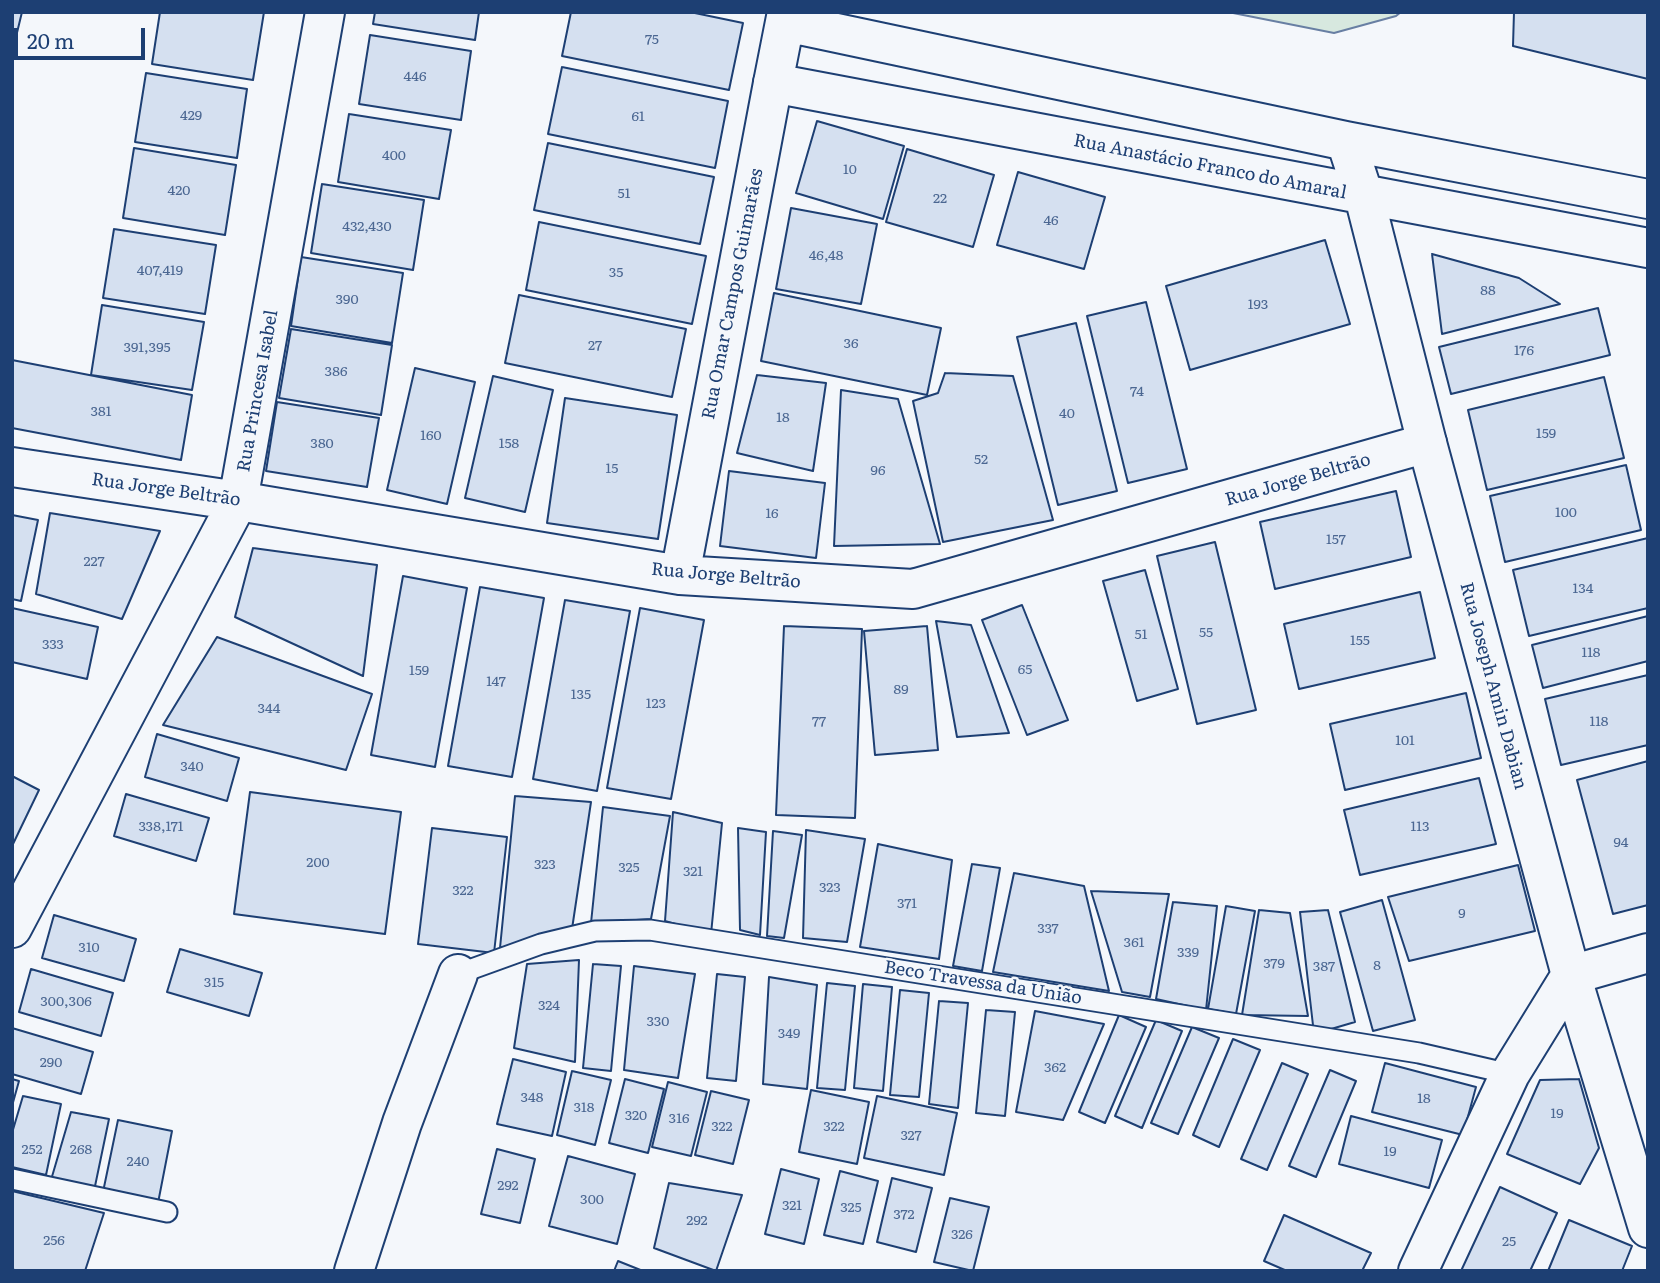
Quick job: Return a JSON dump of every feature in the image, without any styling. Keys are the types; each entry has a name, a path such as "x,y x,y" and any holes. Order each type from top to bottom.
{"street":[{"name":"Rua Princesa Isabel","path":"12,929 238,501 326,12"},
{"name":"Rua Omar Campos Guimarães","path":"680,575 786,17"},
{"path":"786,17 1346,141 1648,199"},
{"name":"Rua Anastácio Franco do Amaral","path":"773,83 1648,248"},
{"name":"Rua Joseph Amin Dabian","path":"1346,141 1364,196 1427,443 1571,975 1648,1228"},
{"name":"Rua Jorge Beltrão","path":"12,467 238,501 680,575 913,589 1427,443"},
{"path":"1418,1271 1510,1074 1571,975 1648,953"},
{"path":"354,1271 402,1122 458,974"}],"lane":[{"name":"Beco Travessa da União","path":"458,974 541,944 595,931 650,930 1419,1053 1510,1074"},
{"path":"12,1179 167,1212"}],"shaded area":[{"path":"1228,12 1401,12 1396,16 1334,33"}],"building":[{"path":"12,12 22,12 15,41 12,41"},
{"path":"160,12 264,12 253,80 152,64"},
{"path":"375,12 479,12 475,40 373,24"},
{"path":"571,12 690,12 743,23 729,90 562,56"},
{"path":"1514,12 1648,12 1648,79 1513,46"},
{"path":"370,35 471,51 461,120 359,104"},
{"path":"562,67 728,101 715,168 548,134"},
{"path":"146,73 247,89 237,158 135,142"},
{"path":"349,114 451,130 439,199 338,182"},
{"path":"817,121 904,146 883,219 796,193"},
{"path":"548,143 714,177 700,244 534,210"},
{"path":"134,148 236,165 225,235 123,218"},
{"path":"907,149 994,175 973,247 886,222"},
{"path":"1018,172 1105,197 1084,269 997,245"},
{"path":"322,184 424,200 413,270 311,253"},
{"path":"791,208 877,224 861,304 776,289"},
{"path":"539,222 706,256 692,324 526,290"},
{"path":"114,229 216,245 205,314 103,298"},
{"path":"1325,240 1350,324 1190,370 1166,286"},
{"path":"1432,254 1519,278 1560,304 1442,334"},
{"path":"301,257 403,273 392,343 291,326"},
{"path":"774,293 941,328 927,395 761,361"},
{"path":"519,295 686,329 672,397 505,363"},
{"path":"1146,302 1187,469 1128,483 1087,316"},
{"path":"102,305 204,322 192,390 91,375"},
{"path":"1598,308 1610,355 1451,394 1439,347"},
{"path":"1076,323 1117,491 1058,505 1017,337"},
{"path":"291,329 392,345 381,415 279,398"},
{"path":"12,360 192,395 181,460 12,428"},
{"path":"415,368 475,382 447,504 387,490"},
{"path":"945,373 1013,376 1053,520 943,542 913,401 938,393"},
{"path":"757,375 826,383 813,471 737,453"},
{"path":"493,376 553,390 525,512 465,498"},
{"path":"1604,377 1624,458 1487,490 1468,410"},
{"path":"841,390 898,399 940,544 834,546"},
{"path":"565,398 677,415 658,539 547,523"},
{"path":"277,402 379,418 367,487 266,471"},
{"path":"1626,465 1641,530 1505,562 1490,496"},
{"path":"729,471 825,483 816,558 720,546"},
{"path":"1396,491 1411,557 1275,589 1260,522"},
{"path":"50,513 160,531 122,619 36,594"},
{"path":"12,515 38,520 21,601 12,599"},
{"path":"1648,538 1648,608 1529,636 1513,570"},
{"path":"1215,542 1256,710 1197,724 1157,556"},
{"path":"253,548 377,565 363,676 235,617"},
{"path":"1145,570 1178,689 1137,701 1103,581"},
{"path":"403,576 467,588 435,767 371,755"},
{"path":"480,587 544,598 512,777 448,766"},
{"path":"1420,592 1435,658 1299,689 1284,624"},
{"path":"565,600 630,611 597,791 533,779"},
{"path":"1022,605 1068,720 1027,735 982,620"},
{"path":"12,608 98,627 87,679 12,662"},
{"path":"640,608 704,620 671,799 607,788"},
{"path":"1648,616 1648,661 1543,688 1532,645"},
{"path":"936,621 971,625 1009,733 957,737"},
{"path":"784,626 862,629 855,818 776,815"},
{"path":"927,626 938,750 875,755 864,631"},
{"path":"217,637 372,694 346,770 163,725"},
{"path":"1648,675 1648,745 1561,765 1545,699"},
{"path":"1466,693 1481,758 1345,790 1330,724"},
{"path":"157,734 239,758 227,801 145,777"},
{"path":"1648,761 1648,905 1613,914 1577,780"},
{"path":"12,776 39,790 13,844 12,844"},
{"path":"1479,778 1496,844 1360,875 1344,810"},
{"path":"250,792 401,812 385,934 234,914"},
{"path":"126,794 209,818 196,861 114,836"},
{"path":"515,796 591,802 572,929 500,948"},
{"path":"603,807 670,816 651,919 591,923"},
{"path":"673,812 722,823 711,934 665,921"},
{"path":"432,828 507,837 494,953 418,944"},
{"path":"738,828 766,832 760,935 740,930"},
{"path":"806,830 865,839 847,942 803,938"},
{"path":"773,831 802,835 784,938 767,936"},
{"path":"878,844 952,860 939,959 860,947"},
{"path":"972,864 1000,868 982,971 953,966"},
{"path":"1518,865 1535,931 1409,961 1388,897"},
{"path":"1014,873 1084,886 1109,991 993,972"},
{"path":"1091,891 1169,894 1150,997 1122,992"},
{"path":"1382,900 1415,1020 1373,1031 1340,912"},
{"path":"1173,902 1217,906 1206,1010 1156,999"},
{"path":"1226,906 1255,911 1236,1014 1208,1009"},
{"path":"1259,910 1290,913 1308,1016 1242,1015"},
{"path":"1328,910 1355,1022 1314,1034 1300,912"},
{"path":"54,915 136,939 124,981 42,958"},
{"path":"180,949 262,973 249,1016 167,992"},
{"path":"579,960 575,1062 514,1048 527,964"},
{"path":"593,964 621,966 611,1071 583,1068"},
{"path":"634,966 695,974 678,1078 624,1070"},
{"path":"31,969 113,993 101,1036 19,1012"},
{"path":"717,974 745,977 736,1081 707,1078"},
{"path":"769,977 817,985 807,1089 763,1084"},
{"path":"827,983 855,986 845,1090 817,1088"},
{"path":"863,984 892,987 883,1091 854,1088"},
{"path":"900,990 929,993 919,1097 890,1095"},
{"path":"939,1001 968,1003 958,1108 929,1104"},
{"path":"986,1010 1015,1012 1005,1116 976,1113"},
{"path":"1035,1011 1104,1024 1063,1120 1016,1112"},
{"path":"1119,1015 1146,1027 1105,1123 1079,1112"},
{"path":"1156,1020 1182,1031 1142,1128 1115,1116"},
{"path":"1192,1027 1219,1038 1178,1134 1151,1123"},
{"path":"12,1028 93,1052 81,1094 12,1074"},
{"path":"1233,1039 1260,1050 1219,1147 1193,1135"},
{"path":"513,1059 566,1072 552,1136 497,1124"},
{"path":"1282,1063 1308,1074 1267,1170 1241,1159"},
{"path":"1385,1063 1476,1087 1463,1135 1372,1112"},
{"path":"1330,1070 1356,1081 1316,1177 1289,1166"},
{"path":"572,1071 611,1080 595,1145 557,1135"},
{"path":"12,1079 19,1081 12,1106"},
{"path":"625,1079 664,1089 648,1153 609,1143"},
{"path":"1579,1079 1599,1148 1580,1184 1507,1154 1540,1080"},
{"path":"668,1082 707,1092 691,1156 652,1147"},
{"path":"811,1090 869,1102 857,1164 799,1152"},
{"path":"711,1091 749,1100 733,1164 695,1155"},
{"path":"23,1096 61,1104 46,1175 12,1167 12,1133"},
{"path":"877,1096 957,1113 944,1175 864,1158"},
{"path":"71,1112 109,1119 94,1191 51,1180"},
{"path":"1351,1116 1442,1140 1429,1188 1339,1164"},
{"path":"118,1120 172,1131 158,1203 103,1192"},
{"path":"497,1149 535,1159 520,1223 481,1214"},
{"path":"568,1156 635,1174 617,1244 549,1226"},
{"path":"781,1169 819,1179 804,1244 765,1234"},
{"path":"840,1171 878,1181 863,1244 824,1235"},
{"path":"892,1178 932,1188 916,1252 877,1242"},
{"path":"669,1183 742,1195 716,1271 654,1248"},
{"path":"1500,1187 1557,1213 1530,1271 1461,1271"},
{"path":"12,1191 104,1213 85,1271 12,1269"},
{"path":"950,1198 989,1207 973,1271 934,1262"},
{"path":"1284,1215 1371,1253 1362,1271 1287,1271 1264,1261"},
{"path":"1569,1220 1632,1246 1622,1271 1548,1271"},
{"path":"618,1261 643,1271 614,1271"}]}
